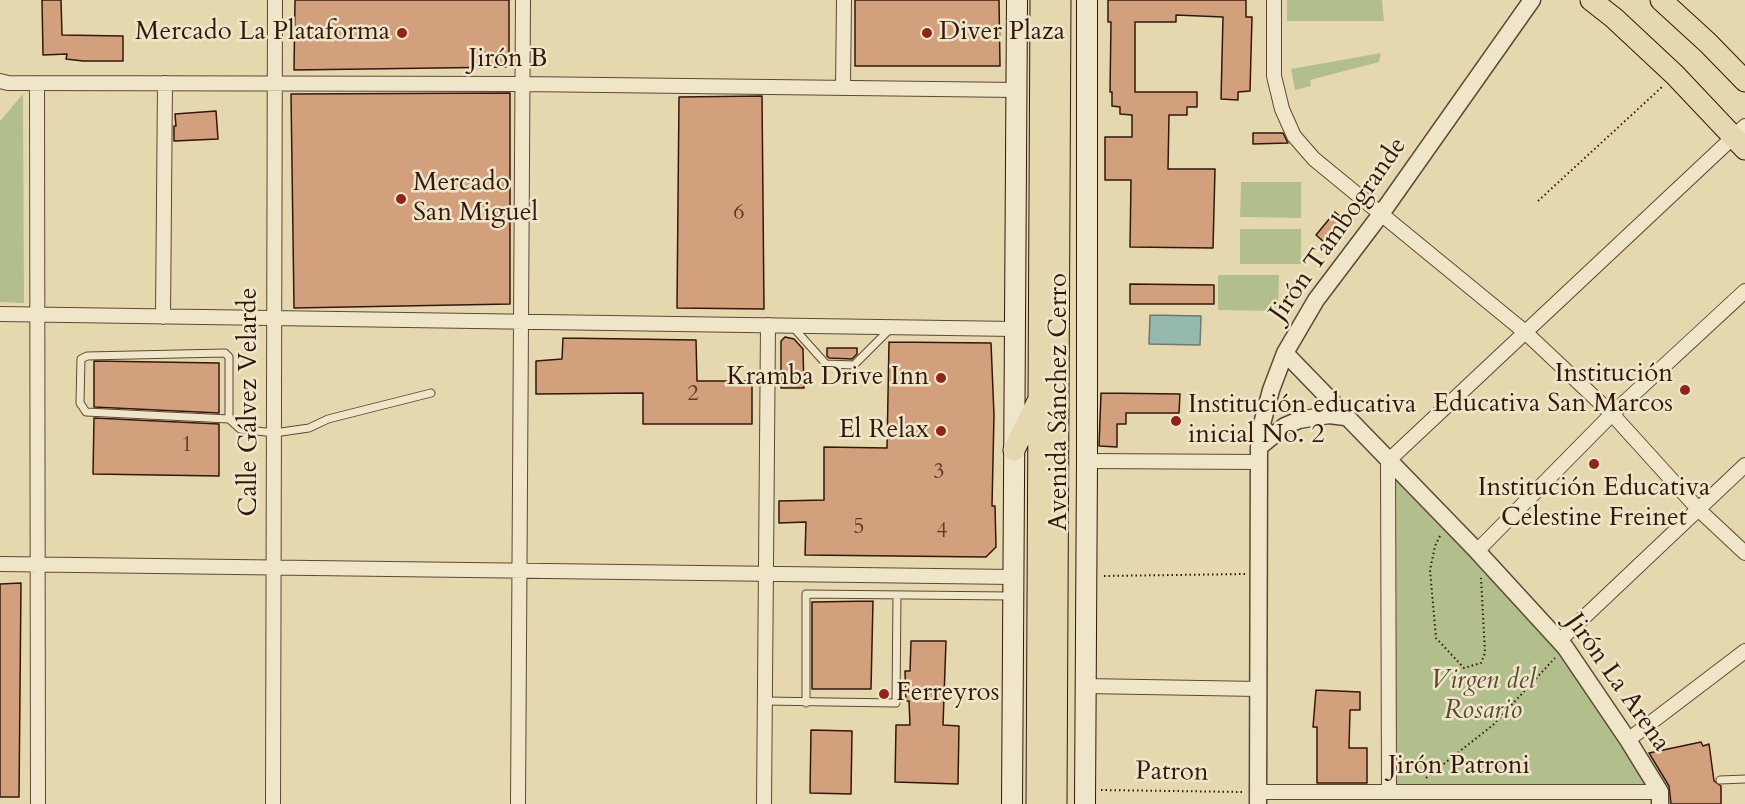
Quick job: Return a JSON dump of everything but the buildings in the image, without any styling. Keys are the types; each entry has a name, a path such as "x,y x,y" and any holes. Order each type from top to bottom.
{"main road":[{"name":"Avenida Sánchez Cerro","path":"1012,804 1017,0"},
{"name":"Avenida Sánchez Cerro","path":"1037,804 1041,0"},
{"name":"Avenida Sánchez Cerro","path":"1056,804 1060,0"},
{"name":"Avenida Sánchez Cerro","path":"1085,797 1087,0"},
{"path":"1591,0 1614,18 1741,137"},
{"path":"1661,0 1745,81"},
{"path":"1014,450 1040,397"}],"street":[{"name":"Calle Gálvez Velarde","path":"273,804 275,0"},
{"path":"518,804 523,0"},
{"path":"843,88 844,0"},
{"path":"1275,0 1274,76 1282,109 1294,136 1314,159 1525,332 1612,414 1699,510 1745,553"},
{"name":"Jirón Tambogrande","path":"1258,798 1259,455 1262,424 1271,390 1285,353 1316,300 1381,214 1532,0"},
{"path":"37,83 38,804"},
{"path":"163,317 165,83"},
{"name":"Jirón B","path":"1,84 522,84 1017,90"},
{"path":"1389,790 1388,461 1525,332 1741,137"},
{"path":"1477,551 1612,414 1745,291"},
{"path":"0,314 1015,328"},
{"path":"764,804 768,325"},
{"name":"Jirón La Arena","path":"1285,353 1477,551 1563,644 1628,740 1660,798"},
{"path":"1087,460 1259,455 1285,426 1299,420 1329,415 1345,417"},
{"path":"1563,644 1745,465"},
{"path":"0,564 766,573 1014,587"},
{"path":"1628,740 1745,651"},
{"path":"1085,686 1259,689"},
{"name":"Jirón Patroni","path":"1258,798 1389,790 1660,798"}],"lane":[{"path":"792,325 826,364 854,365 892,327"},
{"path":"229,419 229,357 225,353 87,356 81,359 80,403 86,412 229,419 240,429 274,433 309,428 328,419 432,393"},
{"path":"806,703 806,594 897,595 1014,587"},
{"path":"765,701 896,703 897,595"},
{"path":"1720,780 1745,779"}],"path":[{"path":"1538,201 1675,75"},
{"path":"1444,528 1435,546 1430,570 1436,638 1464,668 1481,663 1485,654 1481,577"},
{"path":"1086,576 1259,574"},
{"path":"1423,780 1493,725 1563,644"},
{"name":"Patron","path":"1085,797 1258,798"}],"green space":[{"path":"1287,0 1382,0 1384,21 1287,21"},
{"path":"1381,53 1379,62 1310,80 1311,86 1295,90 1291,69"},
{"path":"23,94 24,303 0,302 0,121"},
{"path":"1241,182 1301,182 1301,218 1240,217"},
{"path":"1240,229 1301,229 1301,264 1240,264"},
{"path":"1218,275 1279,275 1278,311 1218,310"},
{"name":"Virgen del Rosario","path":"1388,461 1560,640 1660,792 1389,790"}],"water":[{"path":"1150,315 1201,316 1200,345 1149,344"}],"place":[{"name":"Mercado La Plataforma","path":"402,33"},
{"name":"Diver Plaza","path":"927,33"},
{"name":"Mercado San Miguel","path":"401,199"},
{"name":"Kramba Drive Inn","path":"941,378"},
{"name":"Institución Educativa San Marcos","path":"1685,390"},
{"name":"Institución educativa inicial No. 2","path":"1176,421"},
{"name":"El Relax","path":"941,431"},
{"name":"Institución Educativa Celestine Freinet","path":"1594,464"},
{"name":"Ferreyros","path":"884,694"}]}
